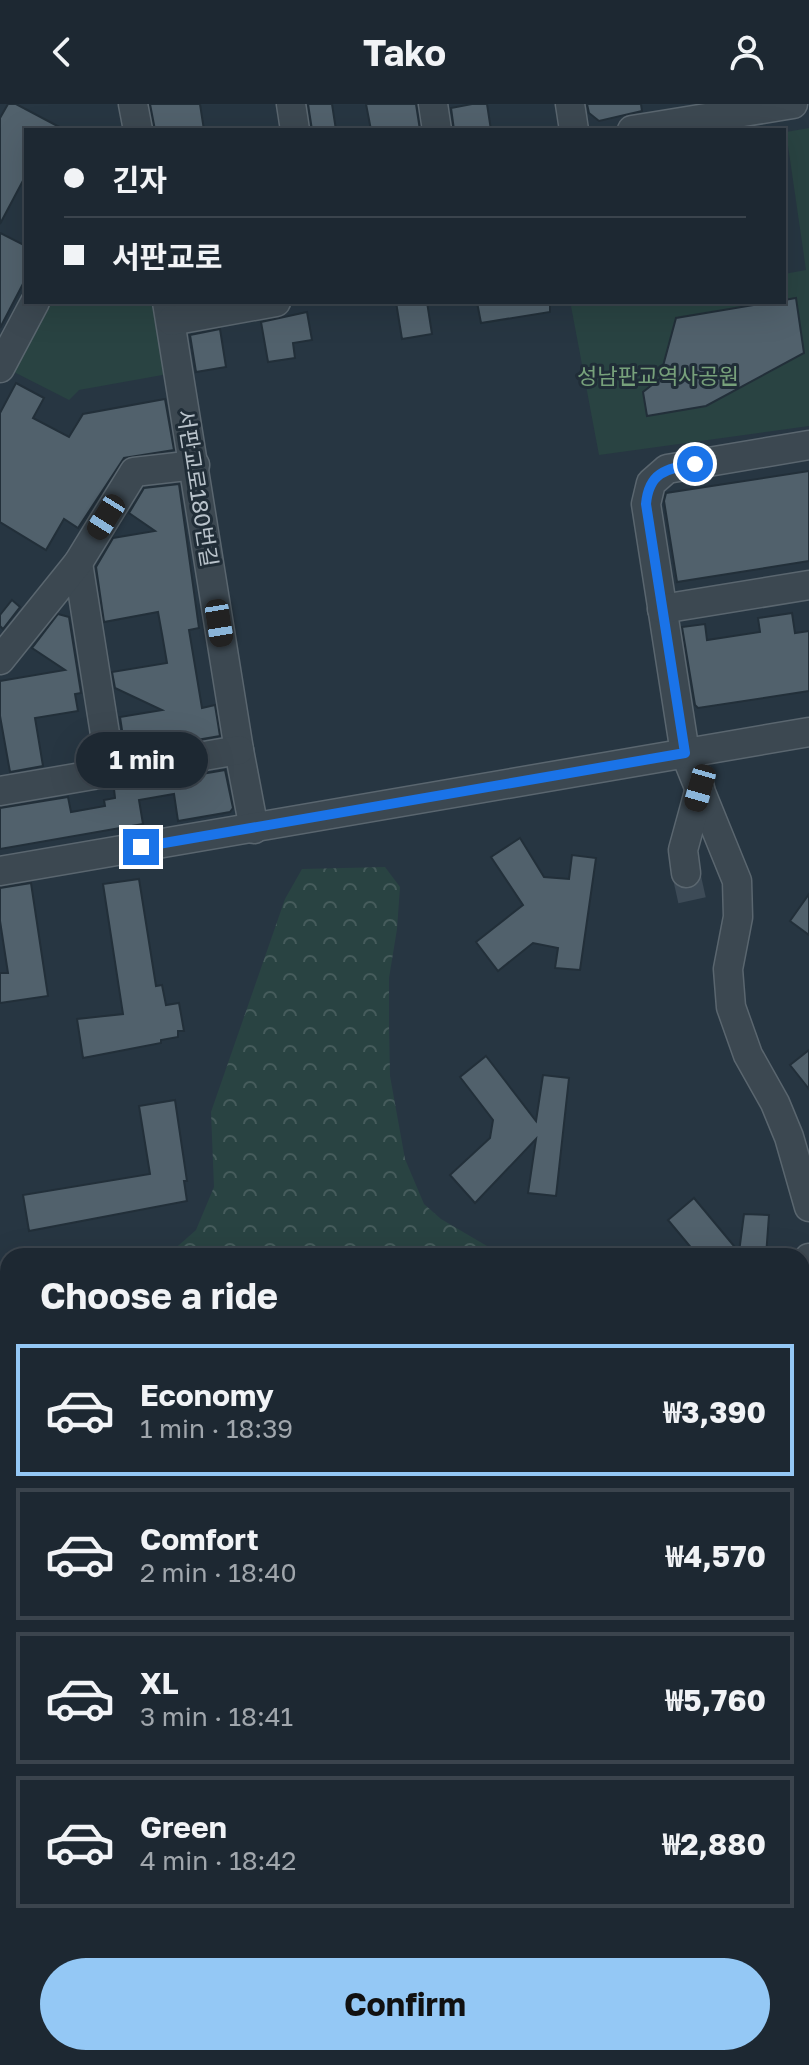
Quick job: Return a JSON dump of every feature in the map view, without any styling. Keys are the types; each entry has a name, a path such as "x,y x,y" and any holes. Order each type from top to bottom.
{"street":[{"path":"133,104 138,128"},
{"path":"291,104 295,128"},
{"path":"433,104 437,128"},
{"path":"570,104 574,128"},
{"path":"645,128 793,104"},
{"path":"0,368 34,304"},
{"name":"서판교로180번길","path":"252,304 169,311 254,829"},
{"path":"809,445 667,469 651,483 646,504 685,753 737,881 738,917 728,969 731,1007 748,1055 775,1103 789,1137 809,1207"},
{"path":"0,660 78,563 134,472 195,465"},
{"path":"78,563 111,772"},
{"path":"662,609 809,585"},
{"path":"0,871 809,732"},
{"path":"0,791 239,750"},
{"path":"686,873 683,850 700,788"}],"green space":[{"name":"성남판교역사공원","path":"809,128 809,426 599,455 571,306 786,304 786,274 806,270 786,132"},
{"path":"47,304 156,304 168,374 79,390 69,400 14,372"},
{"path":"385,867 400,887 389,978 389,1026 390,1076 405,1159 424,1204 441,1219 490,1248 176,1248 196,1230 214,1187 211,1112 285,899 302,869"}],"building":[{"path":"8,104 16,104 61,128 24,128 24,179 0,224 0,118"},
{"path":"150,104 200,104 204,128 155,128"},
{"path":"308,104 332,104 336,128 312,128"},
{"path":"366,104 416,104 420,128 371,128"},
{"path":"487,104 491,128 454,128 451,108"},
{"path":"587,104 641,104 642,111 599,121 589,113"},
{"path":"0,233 24,245 24,282 0,328"},
{"path":"796,298 804,353 706,406 647,416 643,392 666,374 663,366 676,318 760,304 786,304 786,300"},
{"path":"396,304 427,304 432,334 402,339"},
{"path":"477,304 550,304 550,312 481,323"},
{"path":"307,312 312,340 293,343 295,358 268,362 261,322"},
{"path":"220,329 226,367 196,372 190,335"},
{"path":"16,383 44,398 33,418 69,437 83,414 165,399 174,450 124,458 78,528 64,519 46,550 0,522 0,413"},
{"path":"809,471 809,561 677,582 664,501 666,493"},
{"path":"179,484 199,628 189,630 202,708 215,705 220,736 125,750 120,717 162,710 115,688 112,672 167,663 158,612 104,622 96,567 113,538 155,531 129,513 144,488"},
{"path":"12,600 20,607 3,629 0,615"},
{"path":"792,613 795,633 809,631 809,691 698,708 695,705 682,627 705,624 707,640 760,632 758,618"},
{"path":"58,614 69,617 81,693 75,694 78,711 35,718 43,766 10,772 0,716 0,681 65,670 32,648"},
{"path":"225,770 233,808 230,812 178,821 174,794 139,800 143,824 0,849 0,808 68,797 71,812 105,806 104,800 115,798 114,789"},
{"path":"520,838 544,877 569,879 572,855 596,858 580,970 555,968 558,948 533,943 498,971 476,942 523,905 491,857"},
{"path":"139,879 156,986 162,985 166,1005 179,1003 184,1031 178,1031 178,1037 161,1040 161,1043 83,1058 77,1019 123,1014 103,884"},
{"path":"31,883 48,996 0,1003 0,973 8,973 0,921 0,888"},
{"path":"809,894 809,935 790,921"},
{"path":"809,1050 809,1089 790,1065"},
{"path":"486,1056 536,1121 543,1075 569,1078 556,1196 528,1193 536,1139 475,1203 450,1175 490,1138 493,1120 460,1077"},
{"path":"175,1100 187,1201 29,1231 23,1195 150,1174 139,1106"},
{"path":"694,1198 736,1248 691,1248 668,1220"},
{"path":"744,1214 769,1215 767,1248 740,1248"}],"tunnel":[{"path":"686,873 694,909"}],"route":[{"path":"141,847 685,753 646,504 651,483 658,475 667,469 695,464"}]}
